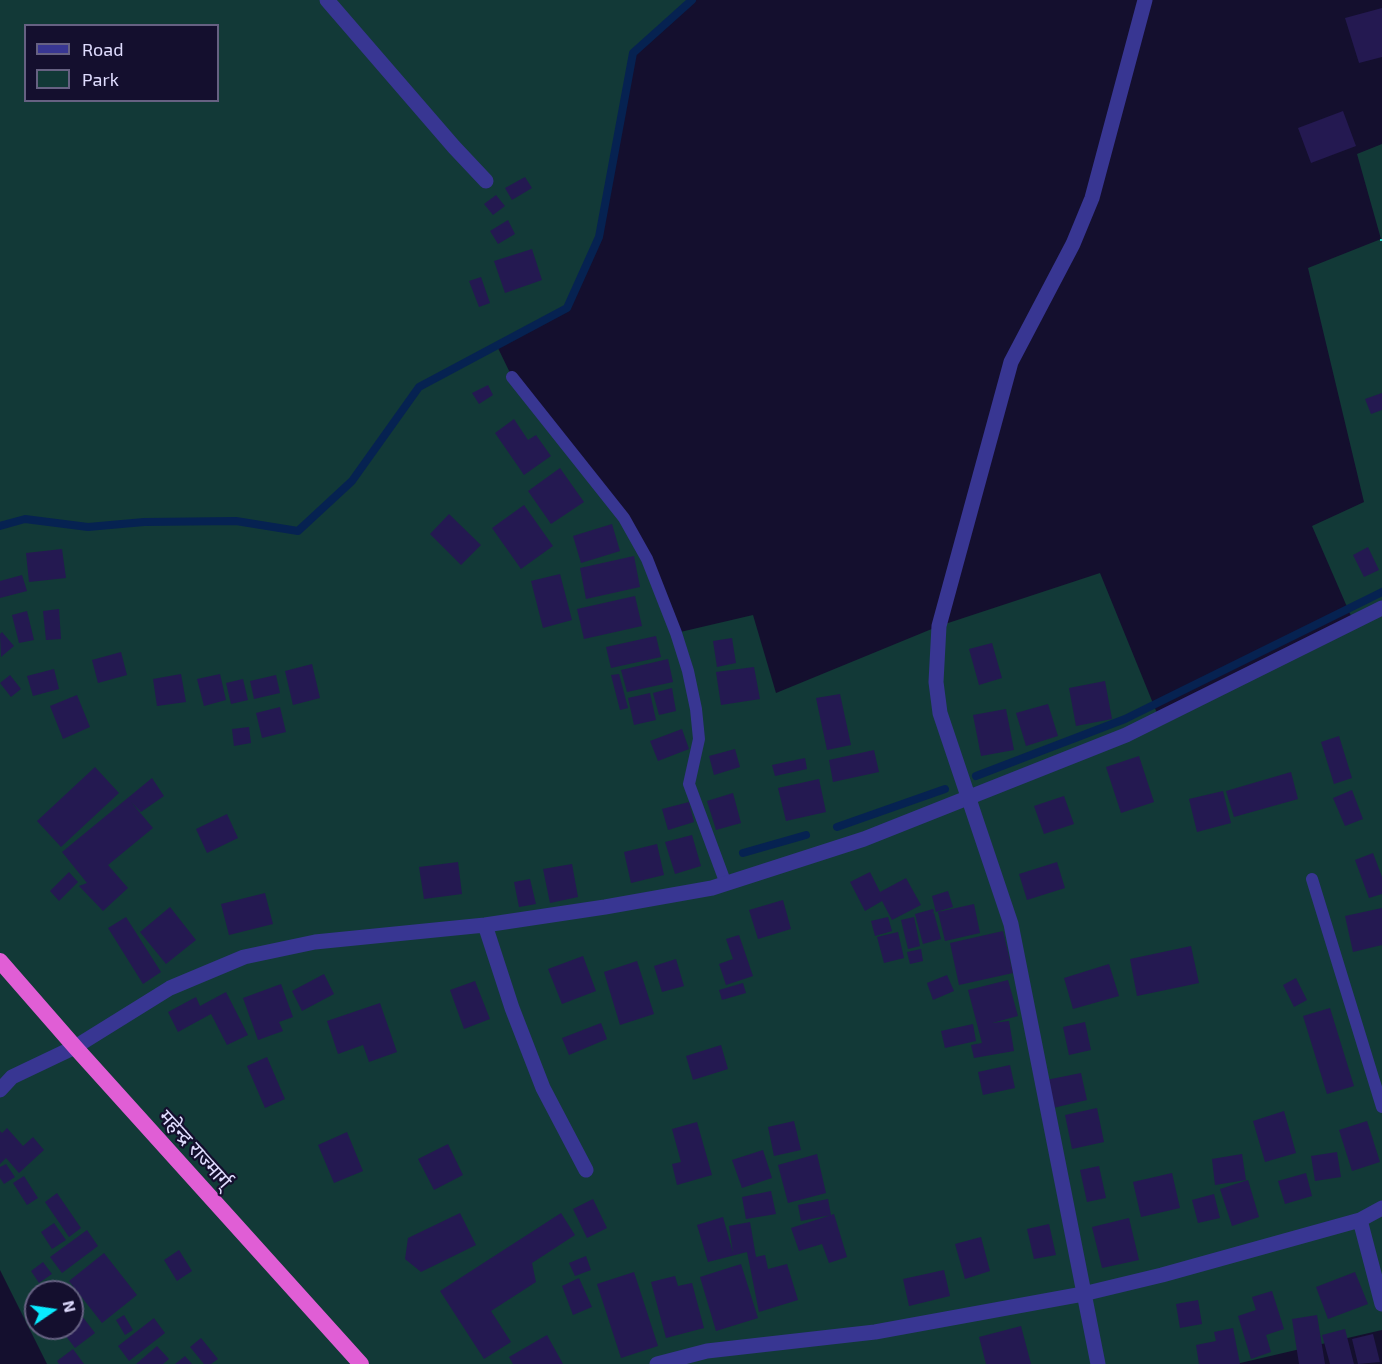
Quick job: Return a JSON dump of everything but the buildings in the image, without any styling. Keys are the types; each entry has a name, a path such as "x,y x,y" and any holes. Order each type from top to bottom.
{"highway":[{"name":"महेन्द्र राज्मार्ग्","path":"0,961 361,1364"}],"street":[{"path":"327,0 486,181"},
{"path":"1098,1364 1011,924 940,713 936,682 939,626 1011,362 1073,244 1092,198 1145,0"},
{"path":"0,1090 12,1077 75,1047 170,988 244,957 315,942 485,925 605,908 712,888 864,839 1126,735 1382,608"},
{"path":"485,925 512,1008 543,1088 586,1170"},
{"path":"657,1364 707,1351 875,1332 1083,1294 1162,1275 1360,1220 1382,1208"},
{"path":"1360,1220 1382,1304"}],"lane":[{"path":"512,377 624,518 647,559 688,671 696,709 699,739 689,784 726,884"},
{"path":"1312,879 1382,1107"}],"green space":[{"path":"0,0 692,0 633,53 599,237 567,308 497,346 512,377 624,518 676,633 753,615 776,693 939,626 1100,573 1159,718 1354,623 1312,526 1364,502 1308,268 1381,239 1357,154 1382,144 1382,1330 1236,1364 47,1364 35,1340 84,1340 84,1280 24,1280 24,1318 0,1270"}],"waterway":[{"path":"0,526 25,519 88,527 144,522 236,521 298,531 352,481 419,387 567,308 599,237 633,53 692,0"},
{"path":"976,776 1125,719 1382,592"},
{"path":"837,827 945,789"},
{"path":"743,853 806,835"}]}
